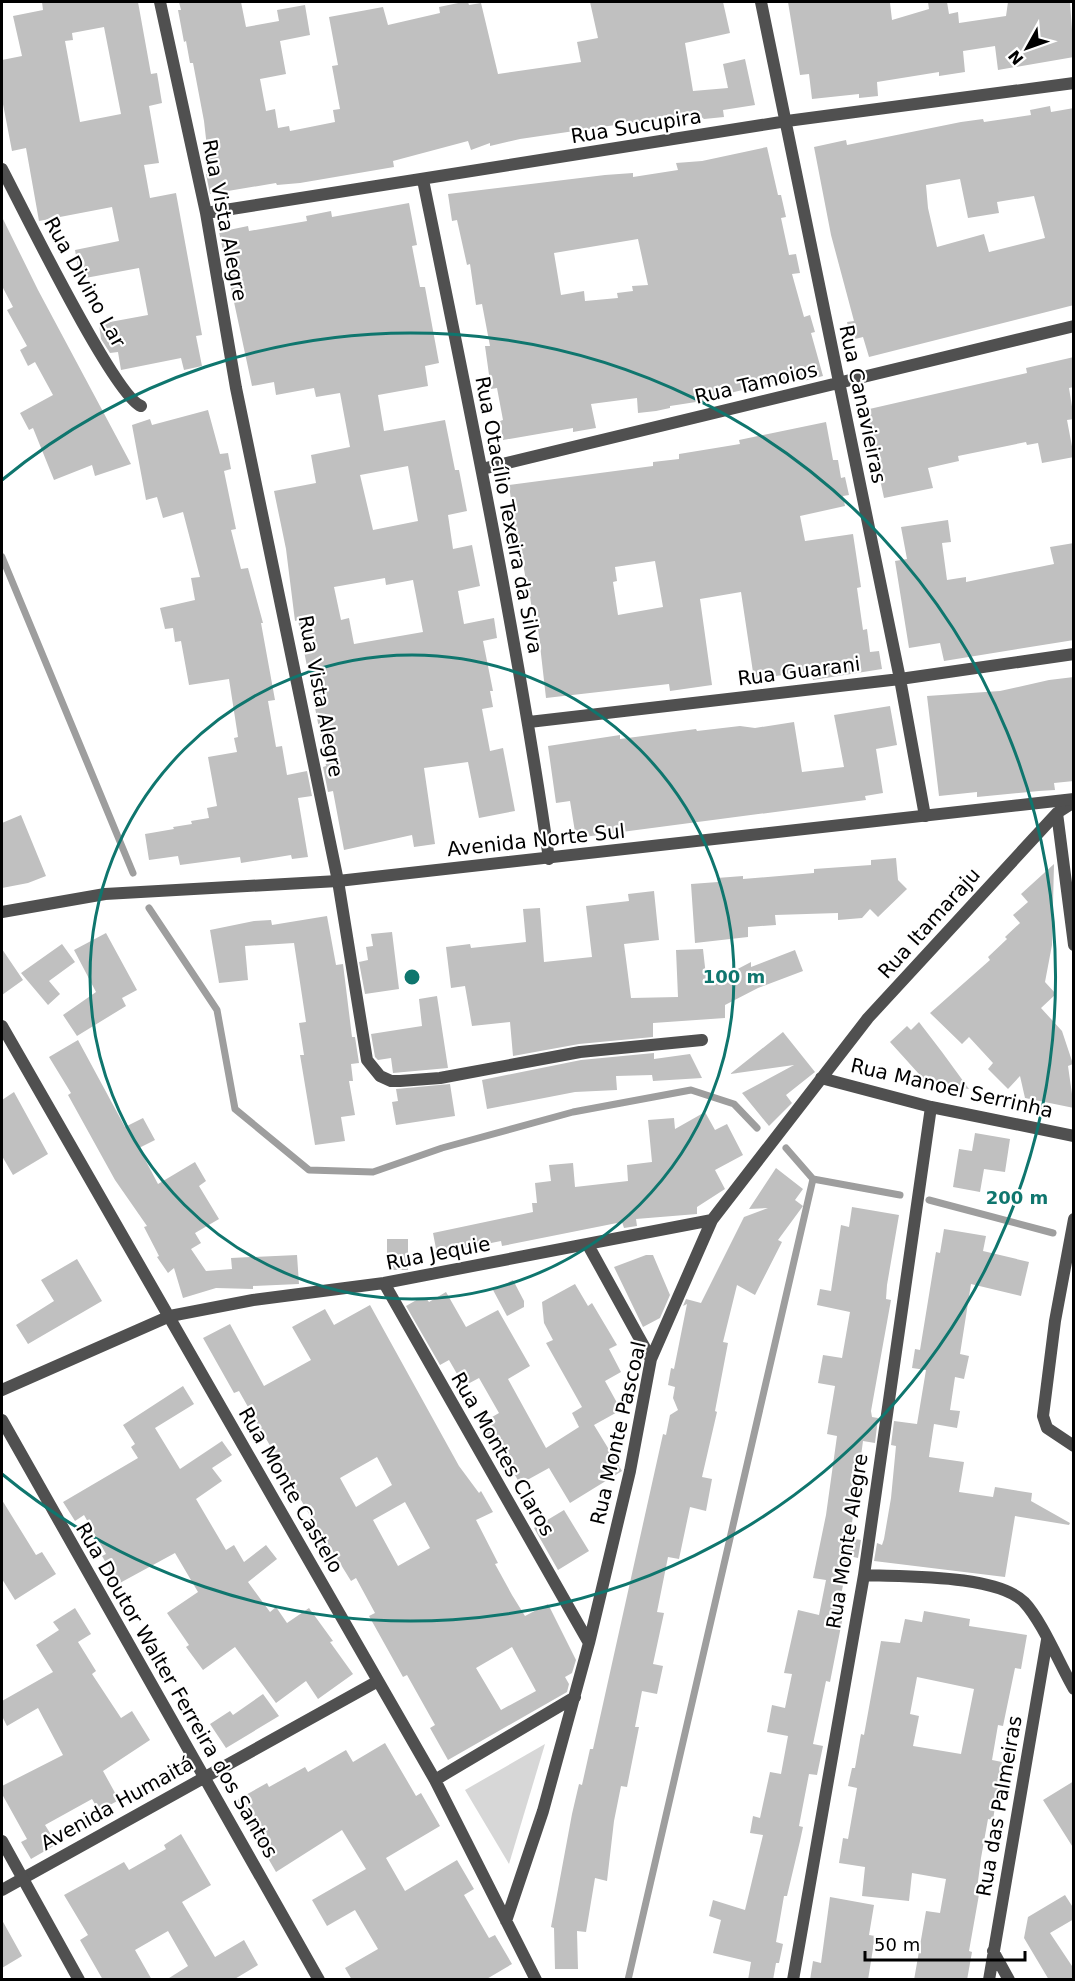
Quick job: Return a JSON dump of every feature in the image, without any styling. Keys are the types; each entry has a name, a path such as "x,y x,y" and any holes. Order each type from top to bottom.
{"street":[{"name":"Rua Vista Alegre","path":"160,2 206,213 236,388 338,881 363,1049 372,1068 391,1081 440,1077 580,1052 702,1040"},
{"name":"Rua Canavieiras","path":"761,2 900,679 925,816"},
{"name":"Rua Sucupira","path":"206,213 787,121 1074,83"},
{"name":"Rua Divino Lar","path":"2,170 120,385 131,399 141,406"},
{"name":"Rua Otacílio Texeira da Silva","path":"423,180 482,469 529,722 549,859"},
{"name":"Rua Tamoios","path":"482,469 1074,326"},
{"name":"Rua Guarani","path":"529,722 900,679 1074,654"},
{"name":"Avenida Norte Sul","path":"2,912 105,894 338,881 1074,801"},
{"name":"Rua Itamaraju","path":"821,1078 868,1018 1057,813 1074,801"},
{"path":"1057,813 1074,945"},
{"name":"Rua Monte Castelo","path":"2,1026 435,1780 536,1980"},
{"name":"Rua Manoel Serrinha","path":"821,1078 931,1107 1074,1136"},
{"name":"Rua Monte Pascoal","path":"506,1922 543,1811 589,1644 630,1471 651,1359 712,1220 821,1078"},
{"name":"Rua Monte Alegre","path":"793,1980 864,1575 931,1107"},
{"path":"1074,1219 1055,1321 1043,1416 1047,1428 1074,1446"},
{"name":"Rua Jequie","path":"2,1390 170,1316 253,1300 384,1283 712,1220"},
{"path":"588,1245 651,1359"},
{"name":"Rua Montes Claros","path":"384,1283 589,1644"},
{"name":"Rua Doutor Walter Ferreira dos Santos","path":"2,1420 319,1980"},
{"path":"864,1575 973,1582 1006,1589 1022,1600 1032,1612 1074,1689"},
{"name":"Rua das Palmeiras","path":"989,1980 1047,1640"},
{"name":"Avenida Humaitá","path":"2,1890 378,1681"},
{"path":"435,1780 575,1697"},
{"path":"2,1841 79,1980"},
{"path":"993,1951 1010,1980"}],"shaded area":[{"path":"545,1744 509,1864 465,1790"}],"building":[{"path":"42,2 138,2 151,74 157,73 162,103 149,106 159,163 144,165 150,198 176,193 202,335 196,336 202,366 184,370 181,358 121,370 118,352 110,353 101,339 99,324 148,315 139,268 80,279 75,250 119,241 112,207 39,221 26,148 12,151 2,99 2,60 22,56 13,16 43,10","holes":["104,27 121,114 80,122 65,41 73,40 72,33"]},
{"path":"179,2 241,2 246,27 279,21 277,10 305,5 310,35 280,41 286,74 260,79 266,111 275,109 278,128 289,126 290,131 335,122 333,110 340,109 332,66 338,65 329,17 383,7 388,25 440,13 439,7 463,2 468,2 469,5 481,3 498,74 581,62 577,42 598,38 590,2 723,2 730,33 685,43 693,91 728,88 723,64 745,59 755,105 723,110 724,117 704,119 697,113 520,139 490,146 490,143 471,150 468,141 393,161 394,167 300,183 277,185 276,183 210,194 206,174 210,174 204,121 193,63 190,63 186,41 184,42 178,10 181,10"},
{"path":"788,2 890,3 892,20 929,9 928,2 947,2 949,14 958,12 959,23 1006,16 1008,2 1070,2 1074,57 998,70 995,46 963,51 965,72 939,76 939,72 877,82 878,96 859,98 859,94 812,99 809,74 800,75"},
{"path":"1050,106 1051,112 1074,108 1074,305 869,357 863,337 851,340 847,322 854,321 831,235 814,147 846,140 847,145 961,122 983,119 984,122 1031,115 1030,110","holes":["960,179 968,218 999,213 997,202 1034,196 1045,238 989,252 984,234 937,247 928,208 926,185"]},
{"path":"767,147 778,195 781,195 786,217 781,218 789,255 796,254 800,273 792,274 804,317 810,315 815,332 811,333 823,376 800,382 789,380 656,411 638,413 637,398 591,404 596,428 573,432 573,428 503,440 500,421 503,420 497,388 491,389 485,346 490,346 482,304 476,305 470,264 467,265 457,220 452,221 448,194 605,175 633,173 633,177 678,170 676,163 702,161","holes":["638,239 648,285 632,286 633,291 617,293 618,298 585,301 584,291 561,295 554,253"]},
{"path":"409,203 417,245 412,246 420,287 425,287 439,363 425,366 428,386 378,395 384,431 445,420 455,470 459,470 467,511 448,515 453,549 472,545 480,586 458,591 464,624 494,618 497,638 483,641 493,691 490,691 493,707 482,709 490,751 503,748 515,811 479,818 468,762 424,768 435,844 414,847 412,835 344,850 333,791 328,792 323,767 326,766 323,749 298,620 295,621 286,549 274,491 316,483 311,455 350,447 340,393 316,397 314,388 276,395 274,382 252,386 219,232 248,226 249,231 307,221 306,216 331,211 332,217","holes":["408,466 418,521 373,530 360,475","385,578 386,585 413,580 423,632 354,644 349,618 341,620 334,587"]},
{"path":"2,217 38,290 131,464 95,476 92,465 54,480 33,428 29,430 20,413 53,395 35,362 28,366 20,350 27,346 7,310 13,307 2,286"},
{"path":"1074,357 1074,387 1069,388 1074,419 1067,420 1074,457 1042,463 1038,443 1027,445 1026,442 958,456 959,461 928,468 933,488 884,498 865,410 1027,373 1026,368"},
{"path":"208,410 220,454 228,453 231,469 224,471 236,529 231,530 241,569 248,568 263,623 261,623 275,700 268,701 276,747 282,746 287,775 307,771 312,796 298,798 308,857 292,859 291,855 241,863 240,857 180,865 178,856 149,860 145,834 174,829 173,827 192,824 191,821 209,818 207,808 217,806 208,757 237,752 234,738 238,737 229,679 189,685 181,641 175,642 173,628 165,629 160,608 195,600 191,578 200,577 183,512 163,518 157,497 146,500 132,425 150,419 152,425"},
{"path":"826,422 833,460 838,460 841,478 845,477 849,495 843,496 845,506 800,516 805,541 853,534 861,587 857,588 863,630 867,629 870,652 879,651 882,669 813,680 811,671 754,679 741,592 700,599 712,685 670,691 669,684 546,698 537,619 533,619 528,581 526,581 523,563 520,563 509,485 653,466 653,462 679,459 679,454 740,444 739,440","holes":["655,561 663,607 618,615 613,582 617,581 615,567"]},
{"path":"948,520 951,542 942,543 947,580 966,577 966,582 1054,564 1050,547 1074,543 1074,640 944,661 940,643 909,648 895,561 907,559 901,527"},
{"path":"1074,677 1074,781 1054,783 1055,790 977,797 977,792 939,796 927,696 1000,691"},
{"path":"890,706 897,745 876,749 883,793 865,796 866,800 576,838 570,801 556,803 548,746 620,735 620,739 696,729 697,731 740,726 755,728 794,722 802,772 844,767 834,715"},
{"path":"21,815 46,876 28,883 2,888 2,823"},
{"path":"896,858 898,880 907,889 878,917 870,909 862,918 838,920 838,913 775,915 776,925 748,927 748,937 695,943 691,884 718,882 717,878 743,876 743,879 814,873 814,869 871,865 871,860"},
{"path":"1054,864 1052,945 1045,982 1056,994 1041,1008 1062,1031 1073,1064 1068,1066 1074,1108 1025,1098 1020,1076 1008,1089 988,1069 993,1063 969,1037 962,1044 930,1013 990,960 988,957 1020,923 1013,915 1028,902 1021,894"},
{"path":"654,891 659,940 624,944 631,998 678,997 676,950 703,949 707,985 751,962 751,967 795,950 803,971 758,988 725,1005 725,1018 653,1023 653,1037 579,1044 513,1056 510,1022 472,1026 465,986 451,988 446,947 470,944 471,948 526,942 523,909 540,908 544,962 592,957 586,906 629,901 628,894"},
{"path":"327,916 336,965 343,964 352,1037 355,1037 359,1063 351,1064 353,1081 349,1081 355,1115 341,1117 345,1141 315,1145 300,1055 304,1055 299,1023 306,1022 294,943 245,946 248,980 219,983 210,930 254,921 271,920 272,925"},
{"path":"392,932 399,989 365,994 359,962 368,960 366,947 373,946 371,934"},
{"path":"106,933 137,990 122,998 126,1006 77,1036 63,1015 96,992 74,950"},
{"path":"62,944 75,962 49,981 60,994 48,1005 21,973"},
{"path":"2,949 23,980 2,995"},
{"path":"437,996 448,1068 393,1073 391,1058 378,1060 375,1057 371,1034 422,1026 419,999"},
{"path":"919,1022 969,1089 928,1084 890,1042 907,1026 911,1030"},
{"path":"783,1032 815,1072 786,1095 792,1103 769,1126 742,1093 794,1065 730,1074"},
{"path":"78,1040 125,1127 143,1118 155,1140 139,1148 158,1184 195,1162 206,1181 199,1186 219,1219 195,1233 201,1243 191,1249 206,1271 232,1269 231,1258 297,1255 299,1284 253,1286 253,1289 216,1288 183,1298 174,1268 168,1273 157,1257 159,1256 144,1227 147,1226 115,1180 68,1095 71,1093 49,1057"},
{"path":"654,1053 654,1059 690,1054 702,1078 653,1081 652,1075 616,1076 617,1090 575,1092 487,1109 482,1080 581,1060"},
{"path":"450,1084 455,1116 396,1125 392,1102 398,1101 396,1089"},
{"path":"14,1092 48,1154 13,1175 2,1156 2,1100"},
{"path":"705,1112 715,1130 727,1124 743,1155 715,1170 725,1189 697,1207 697,1214 636,1219 637,1226 624,1228 622,1222 502,1246 501,1241 437,1254 433,1233 533,1212 532,1203 537,1203 535,1183 551,1181 549,1165 573,1163 575,1187 628,1181 627,1165 652,1162 648,1120 674,1118 675,1129"},
{"path":"975,1133 1010,1139 1005,1172 984,1169 980,1192 953,1187 959,1149 972,1151"},
{"path":"776,1168 803,1189 795,1200 803,1206 778,1240 782,1242 755,1295 737,1285 723,1342 728,1343 715,1411 717,1412 702,1477 712,1479 706,1511 690,1507 679,1559 668,1557 657,1612 664,1613 653,1664 663,1666 657,1694 642,1691 635,1727 639,1727 627,1787 621,1786 614,1821 607,1881 595,1878 586,1932 577,1931 578,1969 555,1969 554,1928 551,1927 572,1814 579,1784 582,1785 590,1749 593,1749 663,1434 666,1435 670,1415 678,1410 673,1398 675,1387 668,1385 671,1368 674,1369 687,1304 683,1306 686,1299 701,1303 744,1217 768,1208 749,1209"},
{"path":"852,1207 899,1215 887,1285 886,1299 891,1300 871,1411 872,1417 878,1418 875,1443 863,1441 850,1538 861,1540 858,1558 849,1556 839,1605 845,1606 830,1682 826,1681 813,1744 823,1746 817,1775 809,1774 799,1826 803,1827 787,1896 784,1896 776,1942 783,1944 779,1963 776,1963 773,1980 748,1980 751,1962 713,1953 721,1920 709,1916 713,1900 745,1910 763,1835 750,1833 753,1816 760,1818 770,1772 781,1774 788,1736 767,1732 772,1705 785,1708 792,1674 784,1673 798,1610 819,1615 826,1580 813,1578 826,1515 837,1436 827,1434 835,1386 818,1383 823,1355 842,1358 850,1312 817,1305 820,1289 831,1291 841,1225 849,1227"},
{"path":"944,1229 986,1236 983,1251 1029,1262 1021,1296 971,1284 960,1354 969,1356 964,1379 955,1377 950,1410 960,1411 957,1428 934,1424 929,1457 964,1462 959,1492 993,1497 995,1487 1032,1493 1031,1501 1070,1523 1069,1525 1015,1516 1005,1577 874,1561 877,1543 882,1545 884,1539 891,1498 896,1446 891,1445 894,1421 917,1424 926,1370 912,1368 915,1349 920,1350 936,1252 940,1253"},
{"path":"387,1239 408,1239 408,1270 387,1270"},
{"path":"646,1255 653,1255 670,1295 660,1318 643,1327 614,1267"},
{"path":"77,1259 102,1301 28,1344 16,1325 54,1301 41,1280"},
{"path":"513,1280 524,1301 524,1307 507,1316 493,1290"},
{"path":"575,1284 588,1306 592,1303 617,1345 609,1349 621,1372 605,1381 621,1410 594,1425 622,1471 570,1503 549,1468 520,1484 494,1438 489,1441 480,1424 499,1413 479,1378 464,1386 449,1360 440,1365 406,1306 420,1298 426,1298 429,1302 446,1292 466,1327 498,1310 530,1366 508,1379 546,1448 579,1427 572,1413 582,1407 546,1343 553,1340 544,1323 542,1302"},
{"path":"370,1305 459,1466 479,1493 481,1491 493,1512 476,1520 498,1563 495,1564 512,1595 525,1616 548,1604 576,1660 572,1673 565,1677 569,1684 567,1692 448,1760 430,1728 435,1725 407,1675 403,1677 369,1616 375,1613 356,1578 351,1581 330,1547 324,1551 313,1530 317,1528 239,1391 234,1393 203,1338 230,1324 264,1386 311,1360 292,1327 325,1309 334,1325","holes":["377,1457 392,1485 356,1507 340,1478","405,1502 430,1548 398,1566 373,1520","512,1647 536,1691 501,1710 476,1668"]},
{"path":"183,1386 194,1404 155,1428 180,1469 222,1441 232,1455 212,1468 222,1481 196,1499 226,1550 234,1545 244,1562 266,1545 277,1559 248,1582 270,1612 276,1607 287,1623 309,1608 333,1641 330,1642 353,1674 318,1699 306,1681 276,1703 235,1647 203,1670 186,1647 189,1645 167,1613 198,1592 175,1553 118,1584 102,1556 106,1554 84,1515 75,1521 63,1502 138,1458 131,1447 135,1444 123,1425"},
{"path":"2,1500 36,1555 42,1552 56,1574 15,1600 2,1579"},
{"path":"564,1510 589,1551 558,1570 534,1528"},
{"path":"75,1608 91,1634 78,1642 96,1671 92,1674 121,1718 132,1711 150,1740 103,1771 119,1800 99,1811 92,1799 45,1825 57,1844 31,1859 21,1842 27,1839 2,1794 2,1786 63,1755 38,1708 7,1726 2,1716 2,1701 53,1672 36,1645 59,1630 53,1622"},
{"path":"924,1611 970,1619 969,1626 1027,1635 1021,1669 1015,1668 1003,1726 998,1725 992,1760 1002,1762 993,1820 988,1819 981,1858 977,1889 980,1889 969,1951 972,1952 967,1980 914,1980 926,1911 940,1913 946,1879 912,1873 909,1901 862,1896 865,1867 839,1863 843,1838 848,1839 857,1788 848,1786 852,1768 855,1768 861,1734 864,1735 881,1641 900,1643 905,1619 922,1622","holes":["917,1677 974,1689 961,1754 913,1746 919,1716 910,1714"]},
{"path":"263,1694 279,1716 226,1748 210,1724 230,1711 233,1715"},
{"path":"385,1743 416,1796 421,1793 440,1826 386,1858 405,1891 457,1860 474,1889 464,1895 489,1938 495,1935 512,1964 485,1980 352,1980 345,1968 378,1949 355,1910 327,1926 312,1900 366,1869 342,1830 276,1872 235,1801 267,1783 269,1787 305,1767 308,1772 346,1750 353,1762"},
{"path":"1074,1781 1074,1849 1043,1800"},
{"path":"181,1834 211,1885 182,1902 215,1957 244,1940 258,1965 233,1980 166,1980 188,1966 168,1931 135,1950 152,1980 103,1980 80,1940 88,1935 64,1895 124,1862 129,1870 166,1849 164,1845"},
{"path":"1065,1895 1074,1909 1074,1919 1050,1933 1074,1969 1074,1980 1049,1980 1024,1938 1028,1917"},
{"path":"830,1897 874,1905 869,1935 875,1936 868,1980 810,1980 813,1961 821,1963"},
{"path":"2,1920 22,1956 2,1968"}],"waterway":[{"path":"2,557 133,873"},
{"path":"149,908 217,1010 235,1109 309,1170 373,1172 442,1148 573,1112 691,1090 734,1104 757,1128"},
{"path":"786,1148 813,1179 900,1195"},
{"path":"628,1980 813,1179"},
{"path":"929,1200 1053,1233"}]}
